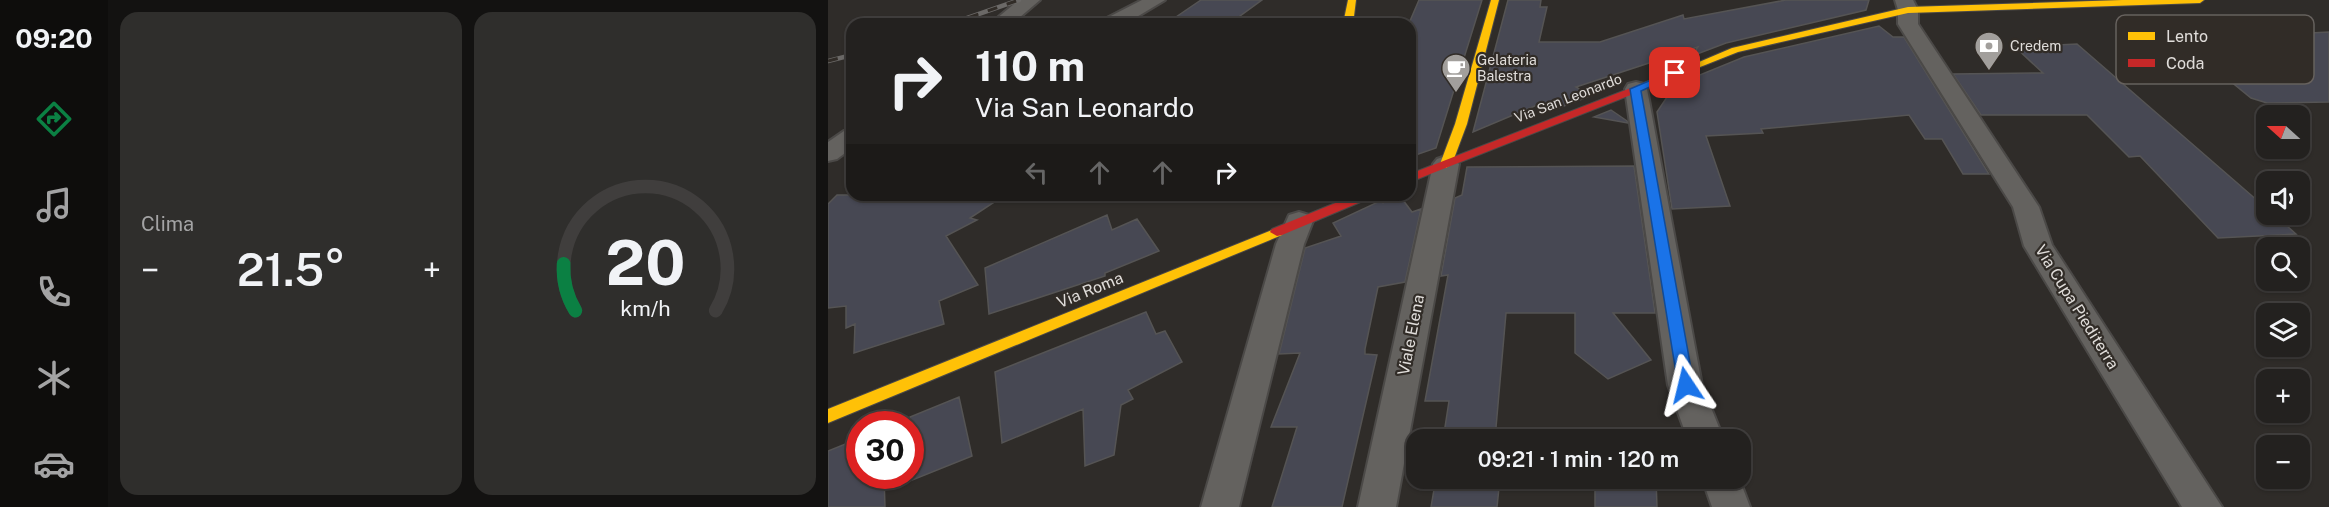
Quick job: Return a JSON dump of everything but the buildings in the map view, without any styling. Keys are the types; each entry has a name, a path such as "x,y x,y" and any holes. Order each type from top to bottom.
{"main road":[{"path":"1349,18 1352,0"},
{"path":"1416,176 1446,164 1461,124 1496,0"},
{"name":"Via San Leonardo","path":"1446,164 1735,50 1906,5 2200,0"},
{"name":"Via Roma","path":"828,416 1302,212 1343,201"}],"street":[{"path":"1008,18 1031,0"},
{"path":"1122,18 1156,0"},
{"name":"Via Cupa Piediterra","path":"1906,5 1908,24 2026,207 2037,246 2203,507"},
{"path":"1636,89 1686,385 1702,429"},
{"path":"828,154 846,140"},
{"path":"828,170 846,160"},
{"name":"Viale Elena","path":"1377,507 1446,164"},
{"path":"1220,507 1290,244 1302,212"},
{"path":"1724,489 1731,507"}],"railway":[{"path":"967,18 1019,0"},
{"path":"828,61 846,56"}],"traffic: slow":[{"path":"1349,18 1352,0"},
{"path":"1446,164 1461,124 1495,0"},
{"path":"1690,68 1735,50 1908,10 2200,0"},
{"path":"828,416 1277,232"}],"traffic: jam":[{"path":"1416,176 1690,68"},
{"path":"1277,232 1352,201"}],"place":[{"name":"Credem","path":"1989,72"},
{"name":"Gelateria Balestra","path":"1456,94"}],"route":[{"path":"1675,73 1636,89 1686,385"}]}
